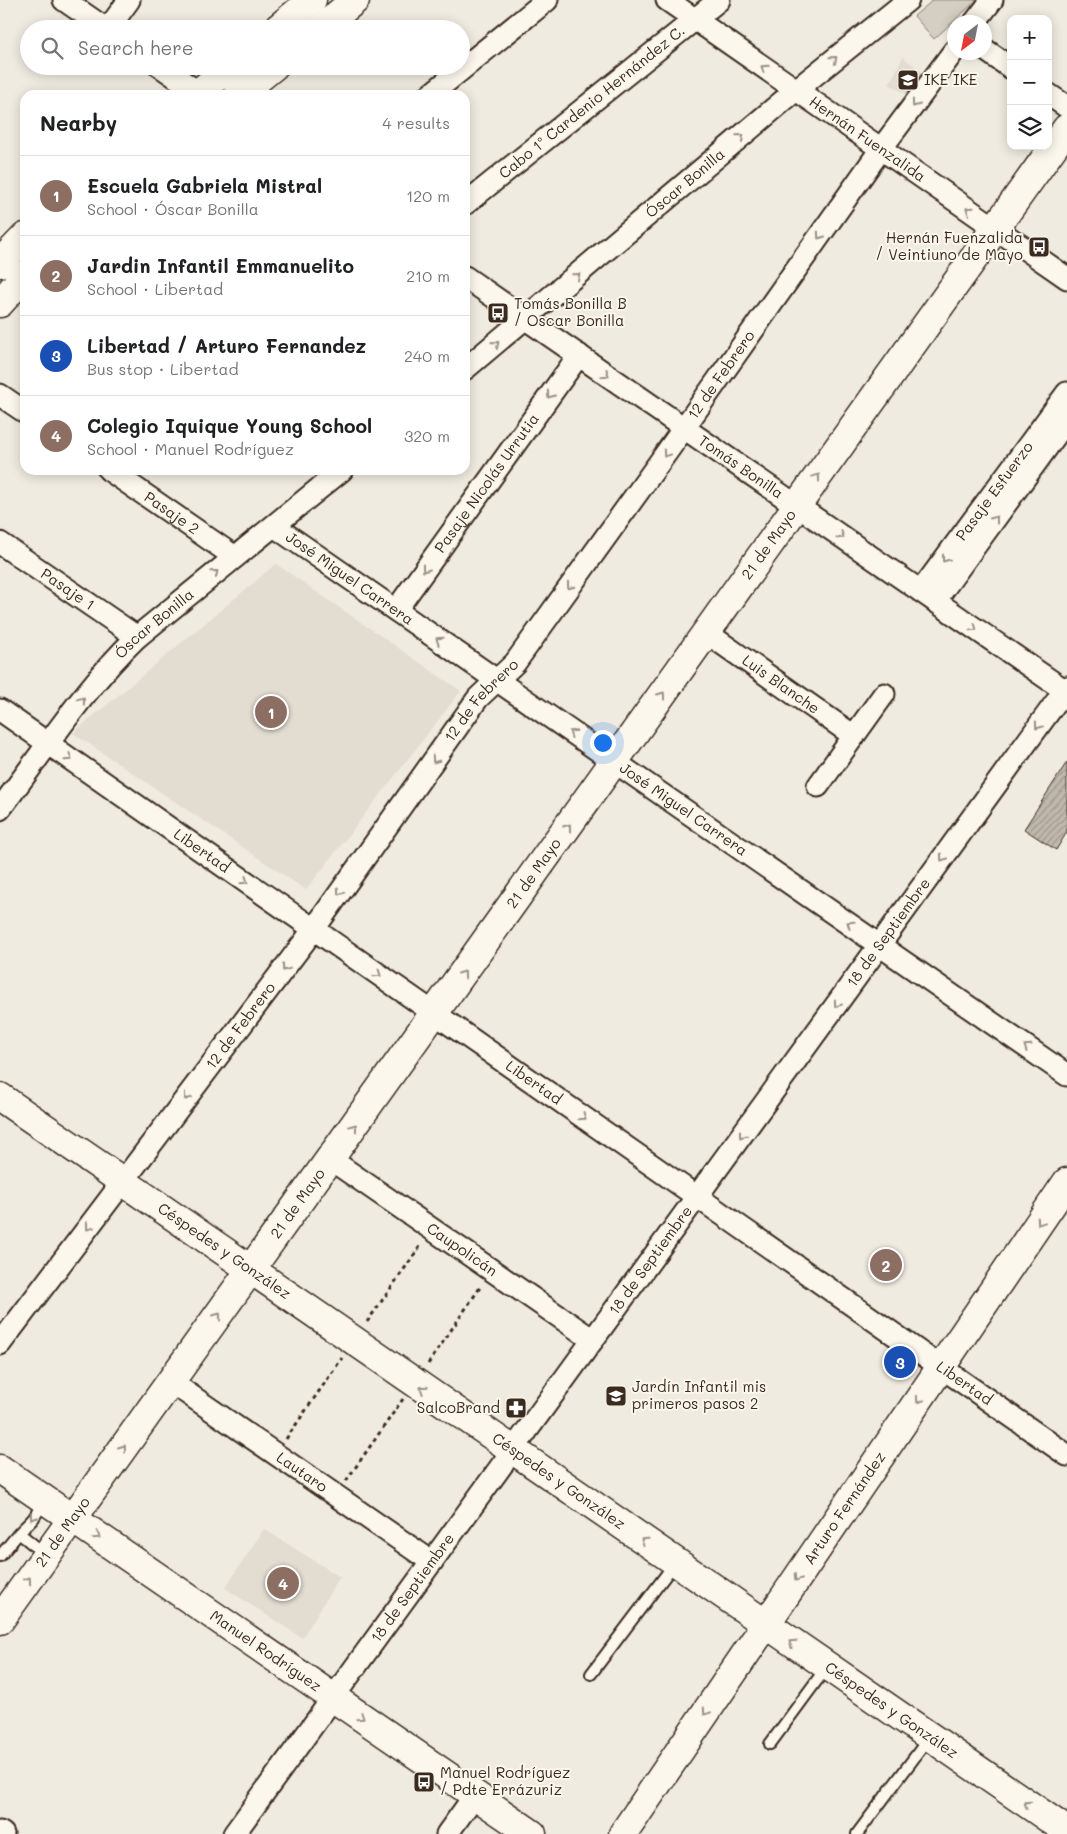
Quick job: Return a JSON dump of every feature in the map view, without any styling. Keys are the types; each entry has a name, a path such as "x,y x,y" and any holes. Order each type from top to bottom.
{"street":[{"path":"64,0 94,20"},
{"path":"114,20 129,0"},
{"path":"288,20 312,0"},
{"path":"331,20 355,0"},
{"path":"470,63 547,0"},
{"name":"Hernán Fuenzalida","path":"667,0 1067,278"},
{"name":"Cabo 1º Cardenio Hernández C.","path":"470,200 719,0"},
{"name":"Óscar Bonilla","path":"470,365 796,90 908,0"},
{"path":"980,15 992,0"},
{"path":"992,55 1007,65"},
{"name":"12 de Febrero","path":"0,1344 314,929 478,698 519,656 947,60"},
{"path":"173,75 193,90"},
{"path":"204,90 221,75"},
{"path":"244,90 263,75"},
{"path":"436,90 455,75"},
{"path":"1052,97 1067,107"},
{"name":"21 de Mayo","path":"2,1613 46,1555 435,1014 1067,128"},
{"path":"0,263 20,242"},
{"name":"Tomás Bonilla","path":"470,280 1066,690"},
{"path":"0,303 20,281"},
{"name":"Pasaje Nicolás Urrutia","path":"396,610 579,355"},
{"name":"Pasaje Esfuerzo","path":"928,596 1067,393"},
{"path":"0,395 20,409"},
{"name":"Pasaje Esfuerzo","path":"928,596 1067,420"},
{"name":"Pasaje 2","path":"116,475 235,558"},
{"name":"Óscar Bonilla","path":"0,809 98,678 136,637 335,475"},
{"name":"José Miguel Carrera","path":"274,526 1067,1075"},
{"name":"Pasaje 1","path":"0,543 136,637"},
{"name":"Luis Blanche","path":"707,633 854,736"},
{"name":"18 de Septiembre","path":"234,1834 1066,690"},
{"path":"818,786 884,694"},
{"name":"Libertad","path":"0,710 1067,1455"},
{"name":"Céspedes y González","path":"0,1098 1067,1831"},
{"name":"Caupolicán","path":"330,1159 593,1340"},
{"name":"Arturo Fernández","path":"623,1834 1067,1182"},
{"name":"Lautaro","path":"170,1382 432,1562"},
{"name":"Manuel Rodríguez","path":"0,1468 532,1834"},
{"path":"447,1834 475,1795"}],"lane":[{"path":"0,1556 33,1519 45,1499"},
{"path":"19,1534 46,1555"},
{"path":"591,1674 676,1563"},
{"path":"770,1744 827,1667"},
{"path":"857,1834 929,1737"}],"path":[{"path":"371,1317 432,1229"},
{"path":"430,1360 492,1270"},
{"path":"275,1454 336,1366"},
{"path":"336,1496 397,1408"}],"shaded area":[{"path":"933,0 977,0 960,15 947,15 947,27 934,39 914,16"},
{"name":"IKE IKE","path":"903,57 927,76 910,96 889,84"},
{"path":"276,564 461,691 306,890 73,733"},
{"path":"264,1529 340,1577 302,1638 225,1588"}],"building":[{"path":"1067,762 1067,832 1056,850 1024,829"}],"place":[{"name":"IKE IKE","path":"908,80"},
{"name":"Hernán Fuenzalida / Veintiuno de Mayo","path":"1039,247"},
{"name":"Tomás Bonilla B / Oscar Bonilla","path":"498,313"},
{"name":"Escuela Gabriela Mistral","path":"271,712"},
{"name":"Jardin Infantil Emmanuelito","path":"886,1265"},
{"name":"Libertad / Arturo Fernandez","path":"900,1362"},
{"name":"Jardín Infantil mis primeros pasos 2","path":"616,1396"},
{"name":"SalcoBrand","path":"516,1408"},
{"name":"Colegio Iquique Young School","path":"283,1583"},
{"name":"Manuel Rodríguez / Pdte Errázuriz","path":"424,1782"}]}
